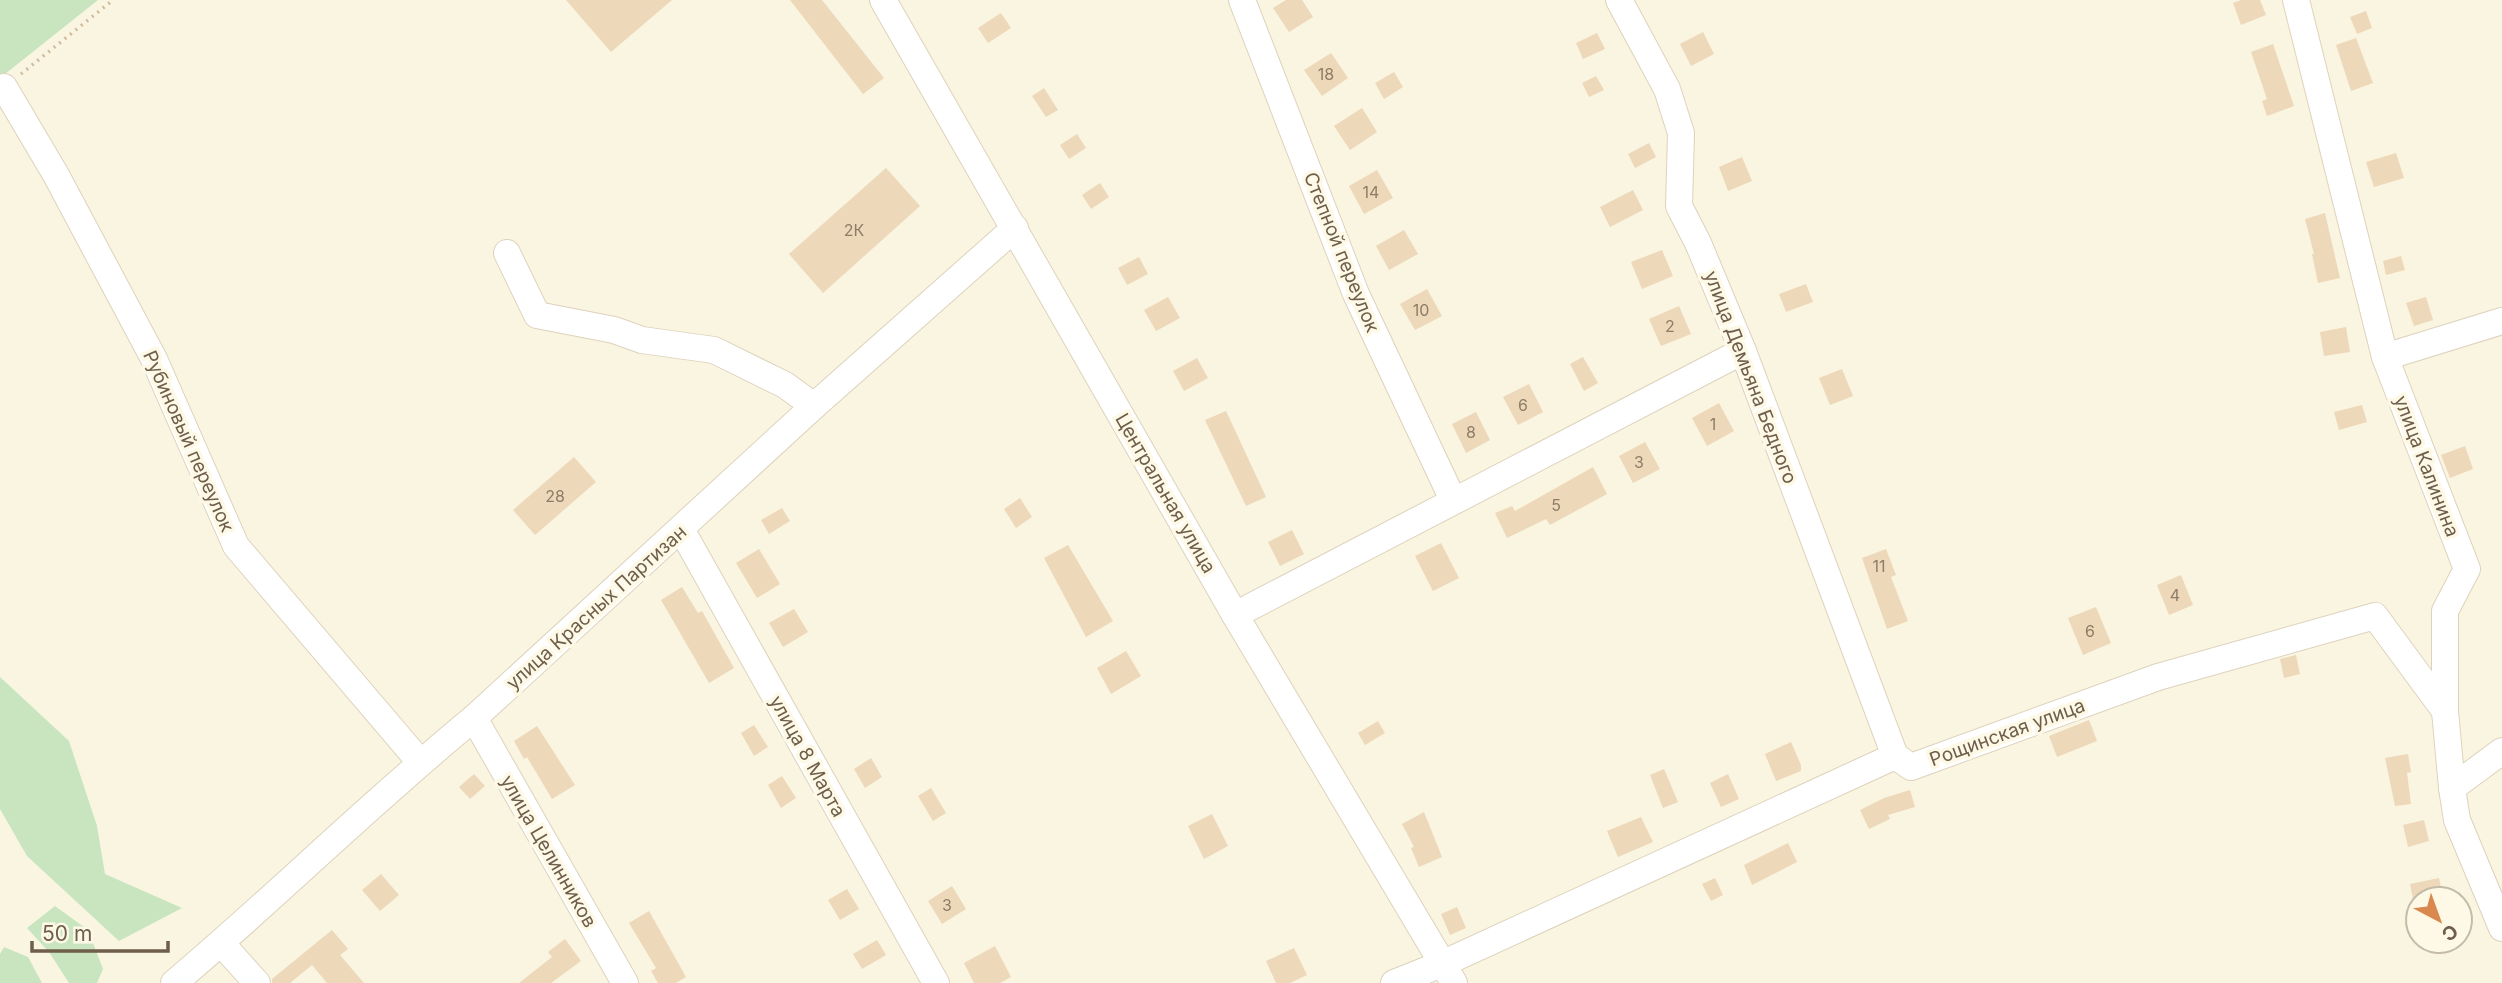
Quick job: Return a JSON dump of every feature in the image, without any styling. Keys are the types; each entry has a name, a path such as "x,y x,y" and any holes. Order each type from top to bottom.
{"street":[{"name":"Центральная улица","path":"883,0 1235,615 1449,973"},
{"name":"Степной переулок","path":"1242,0 1356,294 1453,500"},
{"name":"улица Демьяна Бедного","path":"1619,0 1667,89 1681,134 1679,206 1698,243 1743,351 1895,756"},
{"name":"улица Калинина","path":"2295,0 2385,357 2467,569 2445,611 2445,711 2452,788 2457,820 2502,928"},
{"name":"Рубиновый переулок","path":"4,87 56,175 154,359 236,546 420,762"},
{"name":"улица Красных Партизан","path":"174,983 420,762 474,719 814,406 1015,228"},
{"path":"507,253 537,316 614,330 642,340 714,350 785,385 814,406"},
{"path":"2385,357 2502,321"},
{"path":"1235,615 1743,351"},
{"name":"улица 8 Марта","path":"681,529 936,983"},
{"name":"Рощинская улица","path":"1895,756 1911,767 2158,677 2375,616 2445,711"},
{"name":"улица Целинников","path":"474,719 613,978"},
{"path":"2452,788 2502,751"},
{"path":"1394,983 1449,973 1895,756"},
{"path":"221,943 257,983"}],"path":[{"path":"4,87 113,0"}],"green space":[{"path":"0,0 98,0 0,78"},
{"path":"0,677 69,741 97,826 105,874 182,908 119,941 27,856 0,809"},
{"path":"55,906 88,930 103,969 97,983 69,983 49,952 27,928"},
{"path":"4,947 28,957 42,983 0,983 0,954"}],"building":[{"path":"566,0 672,0 611,52"},
{"path":"790,0 822,0 884,78 863,94"},
{"path":"1286,0 1302,0 1313,17 1289,32 1273,8"},
{"path":"2260,0 2266,15 2241,25 2233,3"},
{"path":"2366,11 2372,28 2357,34 2350,17"},
{"path":"1001,13 1011,28 988,43 978,28"},
{"path":"1703,32 1714,54 1691,66 1680,44"},
{"path":"1597,33 1605,49 1583,59 1576,43"},
{"path":"2356,38 2373,83 2351,91 2336,45"},
{"path":"2273,44 2294,106 2267,116 2262,101 2267,99 2251,52"},
{"path":"1331,53 1348,78 1322,96 1304,70"},
{"path":"1394,72 1403,87 1384,99 1375,83"},
{"path":"1596,76 1604,90 1589,97 1582,83"},
{"path":"1044,88 1058,110 1046,117 1032,96"},
{"path":"1362,108 1377,132 1350,150 1334,126"},
{"path":"1077,134 1086,148 1069,159 1060,145"},
{"path":"1649,143 1656,157 1635,168 1628,154"},
{"path":"2396,153 2404,178 2374,187 2366,162"},
{"path":"1742,157 1752,181 1728,191 1719,167"},
{"path":"886,168 920,206 823,293 789,254"},
{"path":"1377,170 1393,198 1364,214 1349,186"},
{"path":"1100,183 1109,197 1091,209 1082,195"},
{"path":"1633,190 1643,210 1610,227 1600,207"},
{"path":"2325,213 2340,278 2318,283 2305,219"},
{"path":"1404,230 1418,254 1389,270 1376,246"},
{"path":"1662,250 1673,276 1642,289 1631,262"},
{"path":"2401,256 2405,270 2386,275 2383,261"},
{"path":"1139,257 1148,274 1127,285 1118,268"},
{"path":"1806,284 1813,302 1786,312 1779,294"},
{"path":"1427,289 1442,316 1415,330 1400,304"},
{"path":"1168,297 1180,318 1156,331 1144,310"},
{"path":"2426,297 2433,320 2414,326 2406,303"},
{"path":"1679,306 1691,334 1661,346 1649,319"},
{"path":"2346,327 2350,352 2324,356 2320,332"},
{"path":"1583,357 1598,383 1584,391 1570,364"},
{"path":"1197,358 1208,378 1184,391 1173,371"},
{"path":"1842,369 1853,396 1830,405 1819,378"},
{"path":"1529,384 1543,412 1518,425 1503,397"},
{"path":"1719,403 1734,431 1707,446 1692,418"},
{"path":"2362,405 2367,422 2339,430 2334,412"},
{"path":"1226,411 1266,497 1246,506 1205,420"},
{"path":"1476,412 1490,440 1466,453 1452,424"},
{"path":"1645,442 1660,469 1633,483 1619,456"},
{"path":"2465,446 2473,469 2450,478 2441,455"},
{"path":"574,457 596,482 535,535 513,510"},
{"path":"1593,467 1607,494 1550,525 1546,519 1507,538 1495,513 1512,506 1515,511"},
{"path":"1020,498 1032,517 1016,528 1004,509"},
{"path":"782,508 790,521 769,534 761,520"},
{"path":"1292,530 1304,554 1280,566 1268,542"},
{"path":"1441,543 1459,578 1433,591 1415,556"},
{"path":"1068,545 1113,621 1086,637 1044,558"},
{"path":"759,549 780,584 757,598 736,563"},
{"path":"1886,549 1896,575 1891,577 1908,621 1887,629 1862,558"},
{"path":"2181,575 2193,605 2169,615 2157,585"},
{"path":"682,587 698,613 702,611 734,668 709,683 661,600"},
{"path":"2096,607 2111,643 2083,655 2068,618"},
{"path":"794,609 808,632 783,647 769,623"},
{"path":"1126,651 1141,676 1111,694 1097,668"},
{"path":"2296,655 2300,674 2284,678 2280,659"},
{"path":"2089,720 2097,741 2057,757 2049,736"},
{"path":"1378,721 1385,733 1365,745 1358,733"},
{"path":"754,725 768,747 754,756 741,733"},
{"path":"537,726 575,785 552,799 527,757 524,759 514,741"},
{"path":"1791,742 1801,771 1776,781 1765,754"},
{"path":"2408,754 2411,772 2407,773 2411,804 2395,806 2385,758"},
{"path":"871,758 882,777 865,788 854,769"},
{"path":"1664,769 1678,802 1663,808 1650,775"},
{"path":"474,774 485,786 470,799 459,787"},
{"path":"1728,774 1739,799 1721,807 1710,783"},
{"path":"782,776 796,798 781,808 768,785"},
{"path":"931,788 946,813 933,821 918,796"},
{"path":"1910,790 1915,807 1888,815 1890,819 1869,829 1860,810 1884,798"},
{"path":"1424,812 1442,857 1419,867 1411,848 1414,847 1402,824"},
{"path":"1212,814 1228,846 1204,859 1188,826"},
{"path":"1641,817 1653,842 1618,857 1607,831"},
{"path":"2424,820 2429,841 2408,847 2403,825"},
{"path":"1788,843 1797,862 1752,885 1744,865"},
{"path":"381,874 399,895 380,911 362,890"},
{"path":"1715,878 1723,895 1711,901 1702,884"},
{"path":"2439,878 2440,885 2410,885"},
{"path":"952,886 966,909 942,924 928,901"},
{"path":"847,889 859,909 840,920 828,900"},
{"path":"1457,907 1466,928 1450,935 1441,914"},
{"path":"649,911 686,977 676,983 658,983 651,971 656,968 629,923"},
{"path":"332,930 348,949 340,955 364,983 327,983 312,965 290,983 272,983 272,979"},
{"path":"565,939 581,961 551,983 519,983 552,957 548,952"},
{"path":"877,940 886,955 862,969 853,954"},
{"path":"995,946 1011,977 1000,983 974,983 964,963"},
{"path":"1294,948 1307,975 1290,983 1276,983 1266,961"}]}
